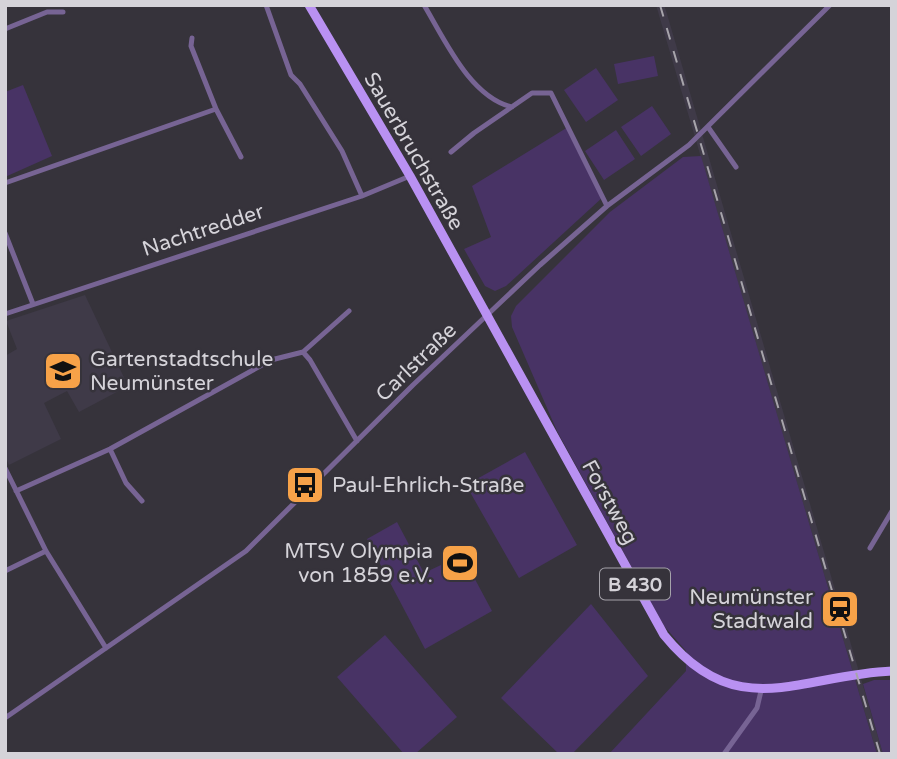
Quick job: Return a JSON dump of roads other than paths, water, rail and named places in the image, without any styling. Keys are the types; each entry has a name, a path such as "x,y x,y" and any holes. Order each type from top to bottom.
{"main road":[{"name":"Sauerbruchstraße","path":"309,5 410,176 487,315"},
{"name":"Forstweg","path":"487,315 664,635 679,653 720,682 761,691 892,671"}],"street":[{"path":"266,5 291,75 300,84 342,151 362,196"},
{"path":"424,5 444,38 488,98 512,107"},
{"name":"Carlstraße","path":"5,718 246,551 487,315 607,206 708,127 831,5"},
{"path":"5,29 47,12 63,12"},
{"path":"192,38 191,46 216,109 241,157"},
{"path":"451,152 532,93 551,93 607,206"},
{"path":"5,183 216,109"},
{"path":"708,127 736,167"},
{"name":"Nachtredder","path":"5,314 362,196 410,176"},
{"path":"5,233 33,304"},
{"path":"16,491 110,449 271,360 294,352 303,352 349,311"},
{"path":"303,352 357,441"},
{"path":"110,449 126,483 142,501"},
{"path":"5,468 46,551 106,648"},
{"path":"870,548 892,511"},
{"path":"5,571 46,551"},
{"path":"724,754 757,708 761,691"}],"railway":[{"path":"660,5 880,754"}],"place":[{"name":"Gartenstadtschule Neumünster","path":"63,371"},
{"name":"Paul-Ehrlich-Straße","path":"305,485"},
{"name":"MTSV Olympia von 1859 e.V.","path":"460,563"},
{"name":"Neumünster Stadtwald","path":"840,609"}]}
